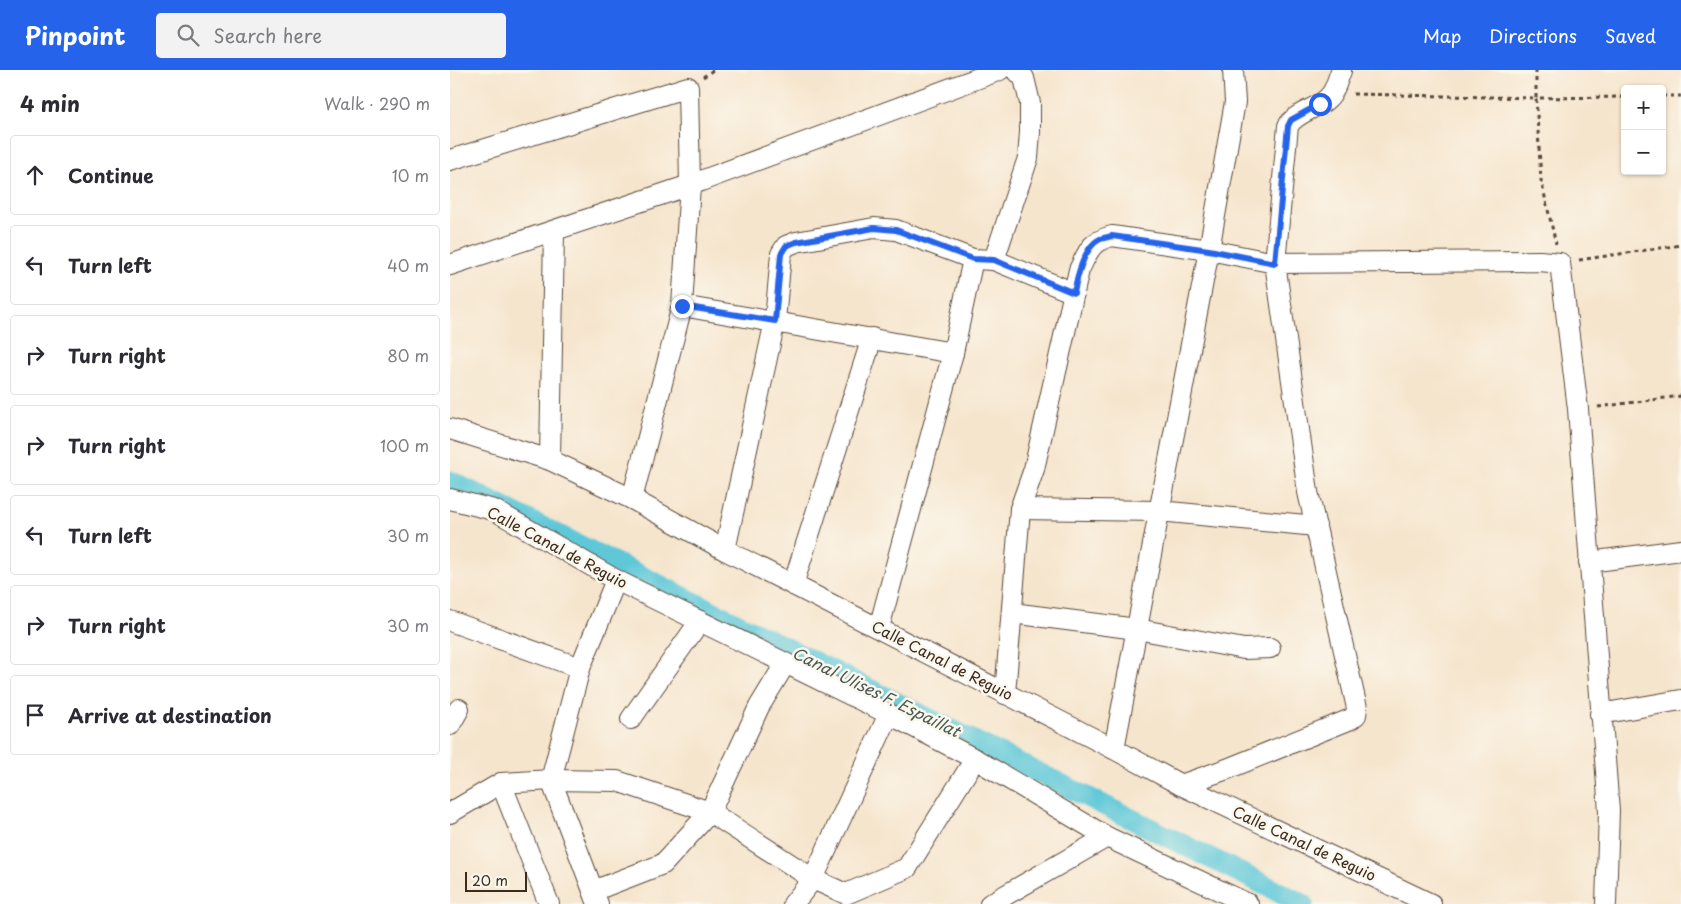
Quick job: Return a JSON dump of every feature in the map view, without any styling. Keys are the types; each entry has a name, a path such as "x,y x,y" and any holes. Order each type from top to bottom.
{"street":[{"path":"450,265 690,185 1000,70"},
{"path":"994,260 1028,158 1030,103 1024,78 1016,70"},
{"path":"1114,749 1209,250 1235,102 1232,70"},
{"path":"1181,785 1227,769 1351,719 1356,714 1357,708 1308,492 1275,263 1288,126 1291,120 1320,104 1332,94 1341,71"},
{"path":"450,160 688,87 690,185 682,306 632,499"},
{"path":"725,550 775,321 781,254 786,246 796,242 874,228 896,230 973,259 994,260 1074,293"},
{"path":"550,460 554,230"},
{"path":"1005,694 1020,508 1034,469 1079,270 1090,248 1099,240 1112,236 1209,250 1275,263 1540,261 1560,263 1578,409 1600,714 1609,811 1606,904"},
{"path":"879,628 953,353 973,259"},
{"path":"682,306 953,353"},
{"path":"793,585 872,338"},
{"name":"Calle Canal de Reguio","path":"450,429 550,460 632,499 725,550 1181,785 1431,904"},
{"name":"Calle Canal de Reguio","path":"450,499 494,510 616,580 889,714 975,759 1107,837 1248,904"},
{"path":"1020,508 1159,511 1316,526"},
{"path":"1589,562 1681,550"},
{"path":"616,580 580,668 551,780 596,898 663,864 710,812 759,707 785,664"},
{"path":"1012,613 1137,629 1244,649 1270,648"},
{"path":"450,621 580,668"},
{"path":"631,719 700,621"},
{"path":"1600,714 1681,700"},
{"path":"793,904 813,879 889,714"},
{"path":"450,813 501,783 551,780 617,781 710,812 847,899 907,868 975,759"},
{"path":"501,783 548,904"},
{"path":"990,904 1107,837"}],"path":[{"path":"1536,70 1541,180 1560,263 1681,245"},
{"path":"1332,94 1536,98 1621,97"},
{"path":"1666,96 1681,96"},
{"path":"1578,409 1681,396"}],"waterway":[{"name":"Canal Ulises F. Espaillat","path":"450,481 1303,904"}],"route":[{"path":"682,306 775,321 781,254 786,246 796,242 874,228 896,230 973,259 994,260 1074,293 1079,270 1090,248 1099,240 1112,236 1209,250 1275,263 1288,126 1291,120 1320,104"}]}
